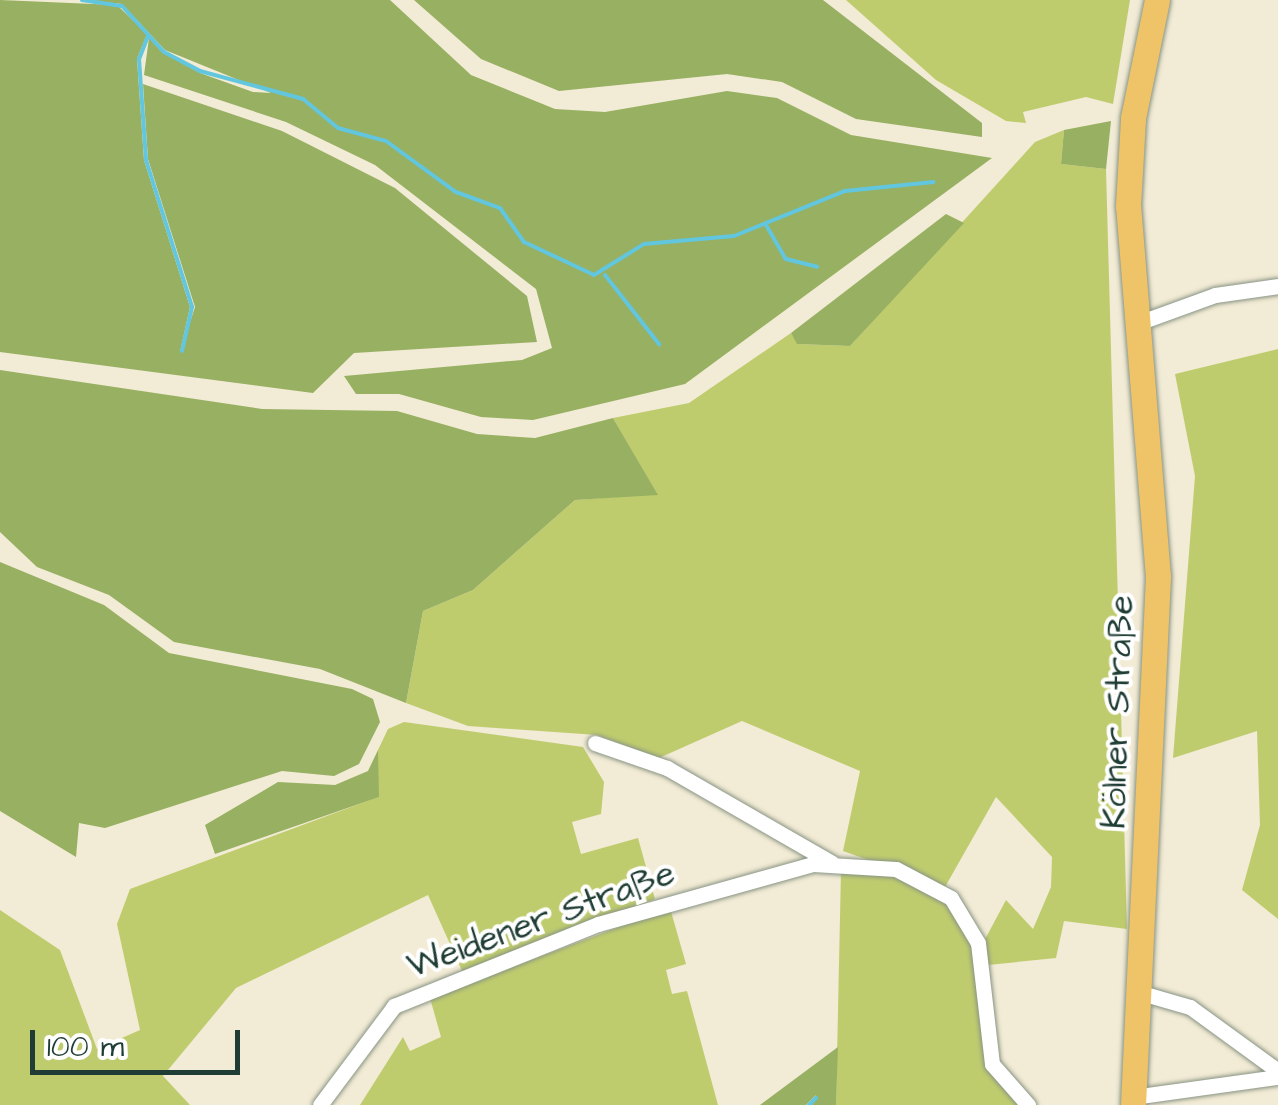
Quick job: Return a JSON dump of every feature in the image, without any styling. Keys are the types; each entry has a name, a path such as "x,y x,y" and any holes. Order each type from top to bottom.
{"main road":[{"name":"Kölner Straße","path":"1133,1101 1158,577 1128,174 1156,0"}],"street":[{"path":"1138,323 1215,295 1278,286"},
{"path":"595,743 666,768 835,865"},
{"name":"Weidener Straße","path":"320,1105 394,1006 598,924 793,866 835,865 896,869 951,898 978,943 992,1064 1028,1105"},
{"path":"1138,992 1190,1007 1278,1074"},
{"path":"1133,1101 1278,1074"}],"green space":[{"path":"0,0 117,5 147,34 137,59 144,160 190,307 180,352 195,307 148,159 143,84 282,131 395,188 527,296 537,342 354,353 313,393 0,352"},
{"path":"85,0 390,0 471,75 555,109 605,112 727,91 777,98 851,135 992,158 685,384 533,420 481,417 399,394 356,394 344,376 522,360 552,348 536,289 375,165 286,122 144,75 149,38 163,53 200,73 253,92 271,93 165,50 122,4"},
{"path":"414,0 823,0 982,123 982,137 856,119 782,82 727,74 559,91 481,59"},
{"path":"846,0 1130,0 1113,104 1086,97 1023,112 1026,123 1006,121 936,80"},
{"path":"1111,121 1106,169 1061,164 1064,130"},
{"path":"1064,130 1061,164 1106,169 1127,929 1064,921 1056,958 988,965 983,943 1006,900 1033,929 1051,887 1052,857 996,797 945,887 843,851 860,771 742,721 659,758 597,735 468,726 406,703 423,611 473,590 575,500 657,494 613,418 689,403 791,333 798,344 850,346 1035,142"},
{"path":"946,214 964,223 850,346 797,344 791,333"},
{"path":"1278,349 1278,919 1242,890 1260,825 1257,731 1173,758 1195,476 1175,374"},
{"path":"0,370 262,409 397,411 477,434 535,438 613,418 658,495 575,500 473,590 423,611 406,703 320,669 174,642 109,595 37,567 0,532"},
{"path":"0,562 104,605 169,653 352,689 373,699 380,722 359,764 334,776 282,771 105,828 79,823 76,857 0,811"},
{"path":"404,722 583,747 604,782 601,814 572,822 581,854 638,838 655,899 463,973 428,895 236,988 163,1076 190,1105 0,1105 0,910 60,950 97,1049 140,1030 117,924 130,889 378,797 378,750 388,729"},
{"path":"378,750 379,797 215,854 205,825 278,782 335,785 368,771"},
{"path":"841,870 896,875 947,901 973,943 987,1065 1018,1105 836,1105"},
{"path":"670,908 686,964 666,970 672,994 687,991 718,1105 360,1105 403,1037 410,1051 441,1037 430,998"},
{"path":"838,1047 836,1105 812,1105 816,1095 806,1105 760,1105"}],"waterway":[{"path":"82,0 122,6 164,52 200,71 303,99 338,128 386,141 456,192 500,208 524,242 594,275 644,244 734,236 845,191 934,182"},
{"path":"148,36 139,59 146,160 192,307 182,351"},
{"path":"766,225 786,259 817,267"},
{"path":"605,275 659,344"},
{"path":"809,1105 816,1098"}]}
